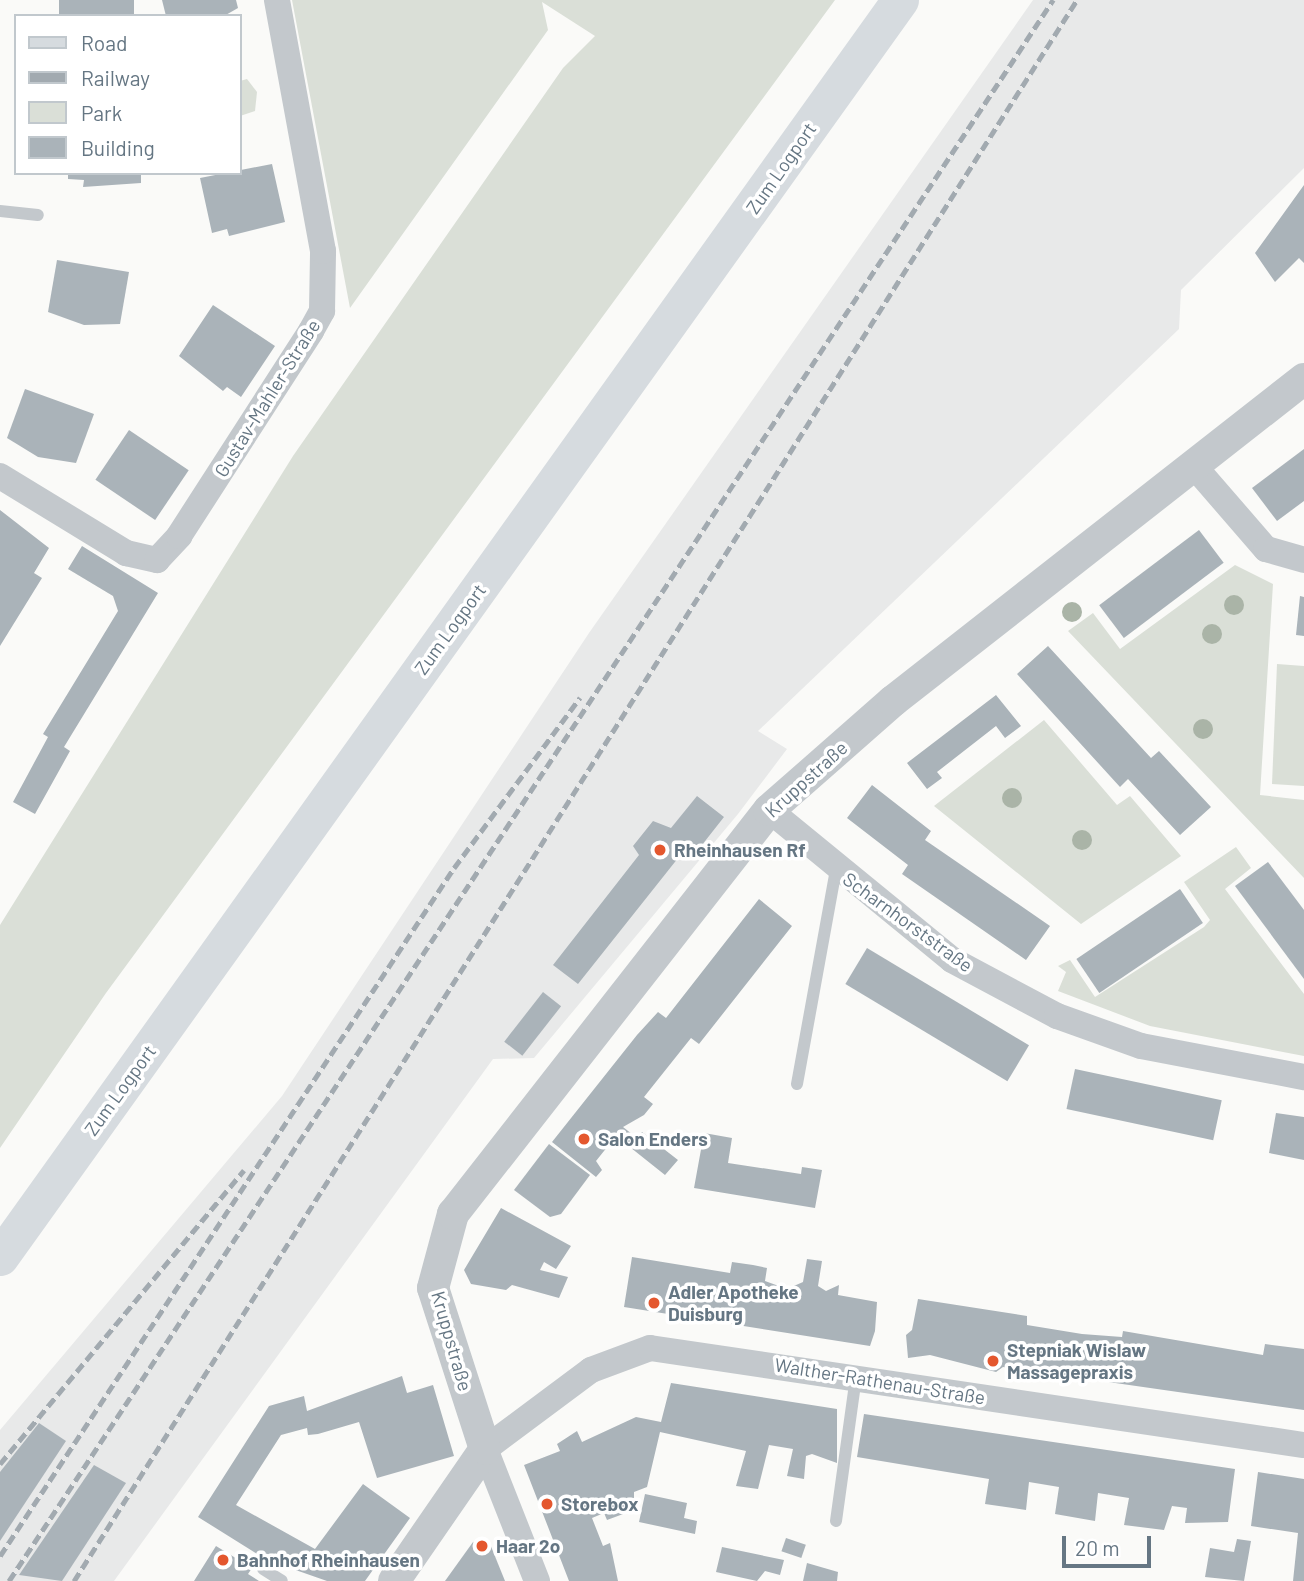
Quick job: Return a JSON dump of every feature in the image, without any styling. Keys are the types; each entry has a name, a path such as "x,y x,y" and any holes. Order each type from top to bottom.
{"main road":[{"name":"Zum Logport","path":"0,1257 900,0"}],"street":[{"name":"Gustav-Mahler-Straße","path":"0,476 126,553 157,560 179,536 311,331 322,311 323,251 276,0"},
{"name":"Kruppstraße","path":"485,1449 433,1288 453,1214 769,810 893,701 1304,379"},
{"path":"1194,466 1266,549 1304,560"},
{"name":"Scharnhorststraße","path":"769,810 836,869 952,960 1057,1016 1141,1046 1304,1077"},
{"name":"Walther-Rathenau-Straße","path":"485,1449 591,1370 650,1348 1304,1445"},
{"path":"394,1581 485,1449"},
{"path":"485,1449 537,1581"}],"lane":[{"path":"0,211 38,215"},
{"path":"797,1084 836,869"},
{"path":"836,1521 856,1377"},
{"path":"263,1569 282,1581"}],"shaded area":[{"path":"1033,0 1304,0 1304,168 1181,290 1179,329 758,731 787,749 738,814 534,1058 493,1059 114,1581 0,1581 0,1430 282,1096 589,633"}],"green space":[{"path":"292,0 835,0 106,993 0,1148 0,925 293,456 563,68 595,36 542,2 548,30 350,308"},
{"path":"247,79 257,92 255,111 242,115 242,80"},
{"path":"1235,565 1273,584 1260,795 1304,800 1304,878 1068,631 1093,613 1120,649"},
{"path":"1277,664 1304,666 1304,786 1272,784"},
{"path":"1044,720 1117,805 1130,796 1181,856 1081,924 934,806"},
{"path":"1236,847 1251,868 1225,889 1304,994 1304,1056 1150,1026 1058,991 1066,972 1058,966 1070,960 1095,997 1204,927 1210,920 1184,882"}],"building":[{"path":"59,0 134,0 134,14 59,14"},
{"path":"162,0 236,0 238,8 228,14 166,14"},
{"path":"272,164 285,222 229,236 227,229 212,233 200,178 242,175 242,170"},
{"path":"68,175 141,175 141,183 83,187 84,180 68,179"},
{"path":"1304,185 1304,263 1299,258 1275,282 1255,253"},
{"path":"57,260 129,272 120,324 84,325 48,312"},
{"path":"213,305 275,346 241,397 227,387 223,391 179,356"},
{"path":"25,389 94,414 76,463 38,457 7,438"},
{"path":"129,430 189,470 155,520 95,480"},
{"path":"1304,449 1304,501 1277,521 1252,488"},
{"path":"0,510 49,548 34,573 42,578 0,646"},
{"path":"1199,530 1224,563 1124,638 1099,605"},
{"path":"82,546 158,593 64,747 70,751 35,814 13,802 48,737 43,734 118,611 113,596 68,569"},
{"path":"1300,596 1304,597 1304,636 1296,635"},
{"path":"1048,646 1151,758 1159,751 1211,807 1180,835 1128,779 1120,787 1017,674"},
{"path":"996,695 1021,726 1005,738 996,726 937,772 942,778 927,789 907,763"},
{"path":"872,785 931,831 925,840 1050,926 1026,960 902,874 908,865 847,818"},
{"path":"697,796 724,817 698,850 690,843 578,984 553,965 639,855 633,846 653,821 671,828"},
{"path":"1268,862 1304,910 1304,979 1235,886"},
{"path":"1180,889 1203,923 1099,993 1076,959"},
{"path":"759,899 792,926 699,1044 691,1038 644,1097 653,1104 644,1115 623,1127 637,1138 642,1132 678,1160 665,1175 616,1136 596,1161 602,1170 596,1177 552,1142 658,1012 666,1018"},
{"path":"867,948 1029,1045 1007,1081 845,984"},
{"path":"543,992 561,1006 522,1056 504,1042"},
{"path":"1075,1069 1222,1100 1213,1140 1066,1109"},
{"path":"1276,1113 1304,1117 1304,1160 1269,1153"},
{"path":"704,1133 732,1138 728,1163 801,1174 802,1167 822,1170 815,1208 694,1188"},
{"path":"549,1144 590,1175 561,1214 550,1217 514,1190"},
{"path":"501,1208 571,1246 556,1269 544,1262 540,1270 568,1277 559,1298 512,1285 506,1290 471,1284 464,1270"},
{"path":"632,1257 730,1273 732,1262 753,1265 767,1268 765,1281 787,1289 803,1282 807,1259 822,1261 818,1286 826,1291 839,1285 838,1295 877,1302 875,1331 870,1346 624,1307"},
{"path":"918,1299 1027,1316 1027,1325 1082,1334 1122,1337 1123,1331 1263,1355 1265,1344 1304,1349 1304,1410 1003,1367 996,1372 930,1355 908,1358 906,1335 912,1330"},
{"path":"402,1376 407,1393 433,1385 454,1456 377,1478 359,1422 318,1434 308,1435 307,1428 281,1435 236,1505 315,1549 363,1484 410,1518 365,1581 327,1581 267,1560 198,1517 269,1406 304,1396 307,1411"},
{"path":"671,1383 837,1409 837,1463 812,1454 806,1456 804,1479 787,1476 793,1449 769,1445 758,1489 736,1486 746,1451 660,1432 647,1487 634,1492 634,1510 607,1520 604,1513 592,1518 603,1546 610,1543 618,1581 569,1581 524,1465 560,1451 557,1444 577,1431 582,1442 636,1417 661,1422"},
{"path":"864,1414 1235,1469 1228,1522 1185,1523 1187,1508 1172,1506 1164,1530 1124,1525 1129,1498 1098,1493 1095,1521 1055,1514 1059,1487 1029,1482 1026,1510 985,1504 989,1479 857,1457"},
{"path":"39,1423 66,1441 0,1541 0,1472"},
{"path":"94,1465 126,1483 62,1581 19,1575"},
{"path":"1258,1472 1304,1479 1304,1581 1293,1581 1298,1533 1251,1526"},
{"path":"645,1494 687,1503 684,1518 697,1521 695,1534 639,1522"},
{"path":"786,1538 806,1545 801,1558 781,1551"},
{"path":"488,1539 505,1581 445,1581 473,1542"},
{"path":"1237,1539 1251,1541 1244,1581 1205,1577 1210,1548 1234,1552"},
{"name":"Bahnhof Rheinhausen","path":"216,1546 252,1568 248,1574 259,1581 194,1581"},
{"path":"722,1547 784,1560 780,1575 765,1571 757,1581 716,1572"},
{"path":"807,1563 838,1572 837,1581 803,1581"}],"railway":[{"path":"9,1581 1053,0"},
{"path":"74,1581 1077,0"},
{"path":"0,1556 454,868 580,698"},
{"path":"0,1464 244,1170"}],"place":[{"name":"Rheinhausen Rf","path":"660,850"},
{"name":"Salon Enders","path":"584,1139"},
{"name":"Adler Apotheke Duisburg","path":"654,1303"},
{"name":"Stepniak Wislaw Massagepraxis","path":"993,1361"},
{"name":"Storebox","path":"547,1504"},
{"name":"Haar 2o","path":"482,1546"},
{"name":"Bahnhof Rheinhausen","path":"223,1560"}]}
